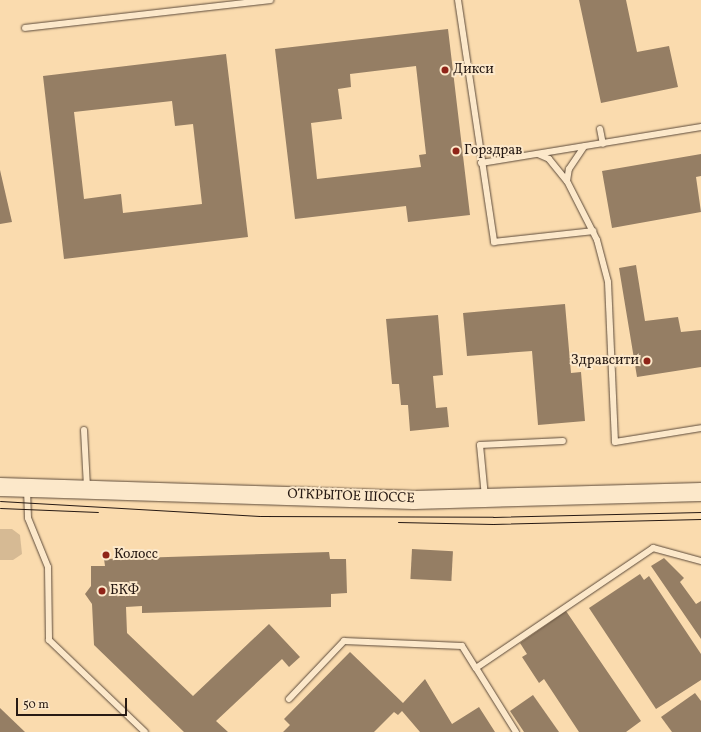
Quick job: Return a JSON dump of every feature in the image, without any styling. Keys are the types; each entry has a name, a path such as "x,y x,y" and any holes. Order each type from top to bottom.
{"main road":[{"name":"ОТКРЫТОЕ ШОССЕ","path":"0,486 414,500 701,492"}],"lane":[{"path":"25,28 270,0"},
{"path":"458,0 481,163 494,242 593,231"},
{"path":"481,163 584,148 701,127"},
{"path":"600,129 603,144"},
{"path":"567,180 569,169 584,148"},
{"path":"538,154 549,159 567,180 593,231 608,282 615,442 701,428"},
{"path":"84,430 87,489"},
{"path":"485,498 480,445 563,441"},
{"path":"27,488 28,518 48,567 49,640 145,732"},
{"path":"476,668 653,548 701,561"},
{"path":"288,699 344,641 462,646 516,732"}],"shaded area":[{"path":"0,529 12,529 20,535 22,554 13,560 0,560"}],"building":[{"path":"579,0 626,0 637,52 669,46 678,87 601,103"},
{"path":"448,29 470,215 408,222 406,206 295,219 275,49","holes":["416,66 426,154 419,155 421,167 317,179 311,123 342,119 338,89 351,87 350,74"]},
{"path":"226,54 248,237 64,259 43,76","holes":["172,101 175,126 193,124 202,204 123,213 121,194 84,199 74,112"]},
{"path":"701,154 701,176 696,177 701,212 612,228 602,171"},
{"path":"0,170 12,222 0,224"},
{"path":"636,265 645,321 678,317 681,332 701,330 701,367 637,377 619,268"},
{"path":"565,304 571,373 581,372 585,421 538,425 532,351 467,356 463,313"},
{"path":"438,315 443,375 433,376 436,408 447,407 449,427 410,431 408,405 401,405 399,384 392,384 386,319"},
{"path":"412,549 453,551 451,581 410,579"},
{"path":"329,552 330,559 346,559 347,593 331,594 331,607 142,613 142,606 126,607 127,633 193,696 269,624 300,657 289,667 282,659 216,721 228,732 184,732 94,645 92,604 85,594 91,586 91,566 105,566 104,559"},
{"path":"664,558 684,578 680,582 696,604 701,601 701,639 651,566"},
{"path":"640,574 644,580 649,576 701,654 701,680 656,709 589,608"},
{"path":"566,611 641,721 626,732 579,732 544,679 539,683 522,657 527,654 520,643"},
{"path":"350,652 403,703 425,679 452,724 479,707 495,732 420,732 402,711 398,715 394,712 374,732 283,732 290,725 284,719"},
{"path":"695,693 701,701 701,732 672,732 661,717"},
{"path":"533,695 559,732 524,732 510,711"},
{"path":"0,708 25,732 0,732"}],"tram line":[{"path":"0,501 260,516 493,517 701,512"},
{"path":"0,508 98,512"},
{"path":"398,522 493,524 701,519"}],"place":[{"name":"Дикси","path":"445,70"},
{"name":"Горздрав","path":"456,151"},
{"name":"Здравсити","path":"647,361"},
{"name":"Колосс","path":"106,555"},
{"name":"БКФ","path":"102,591"}]}
